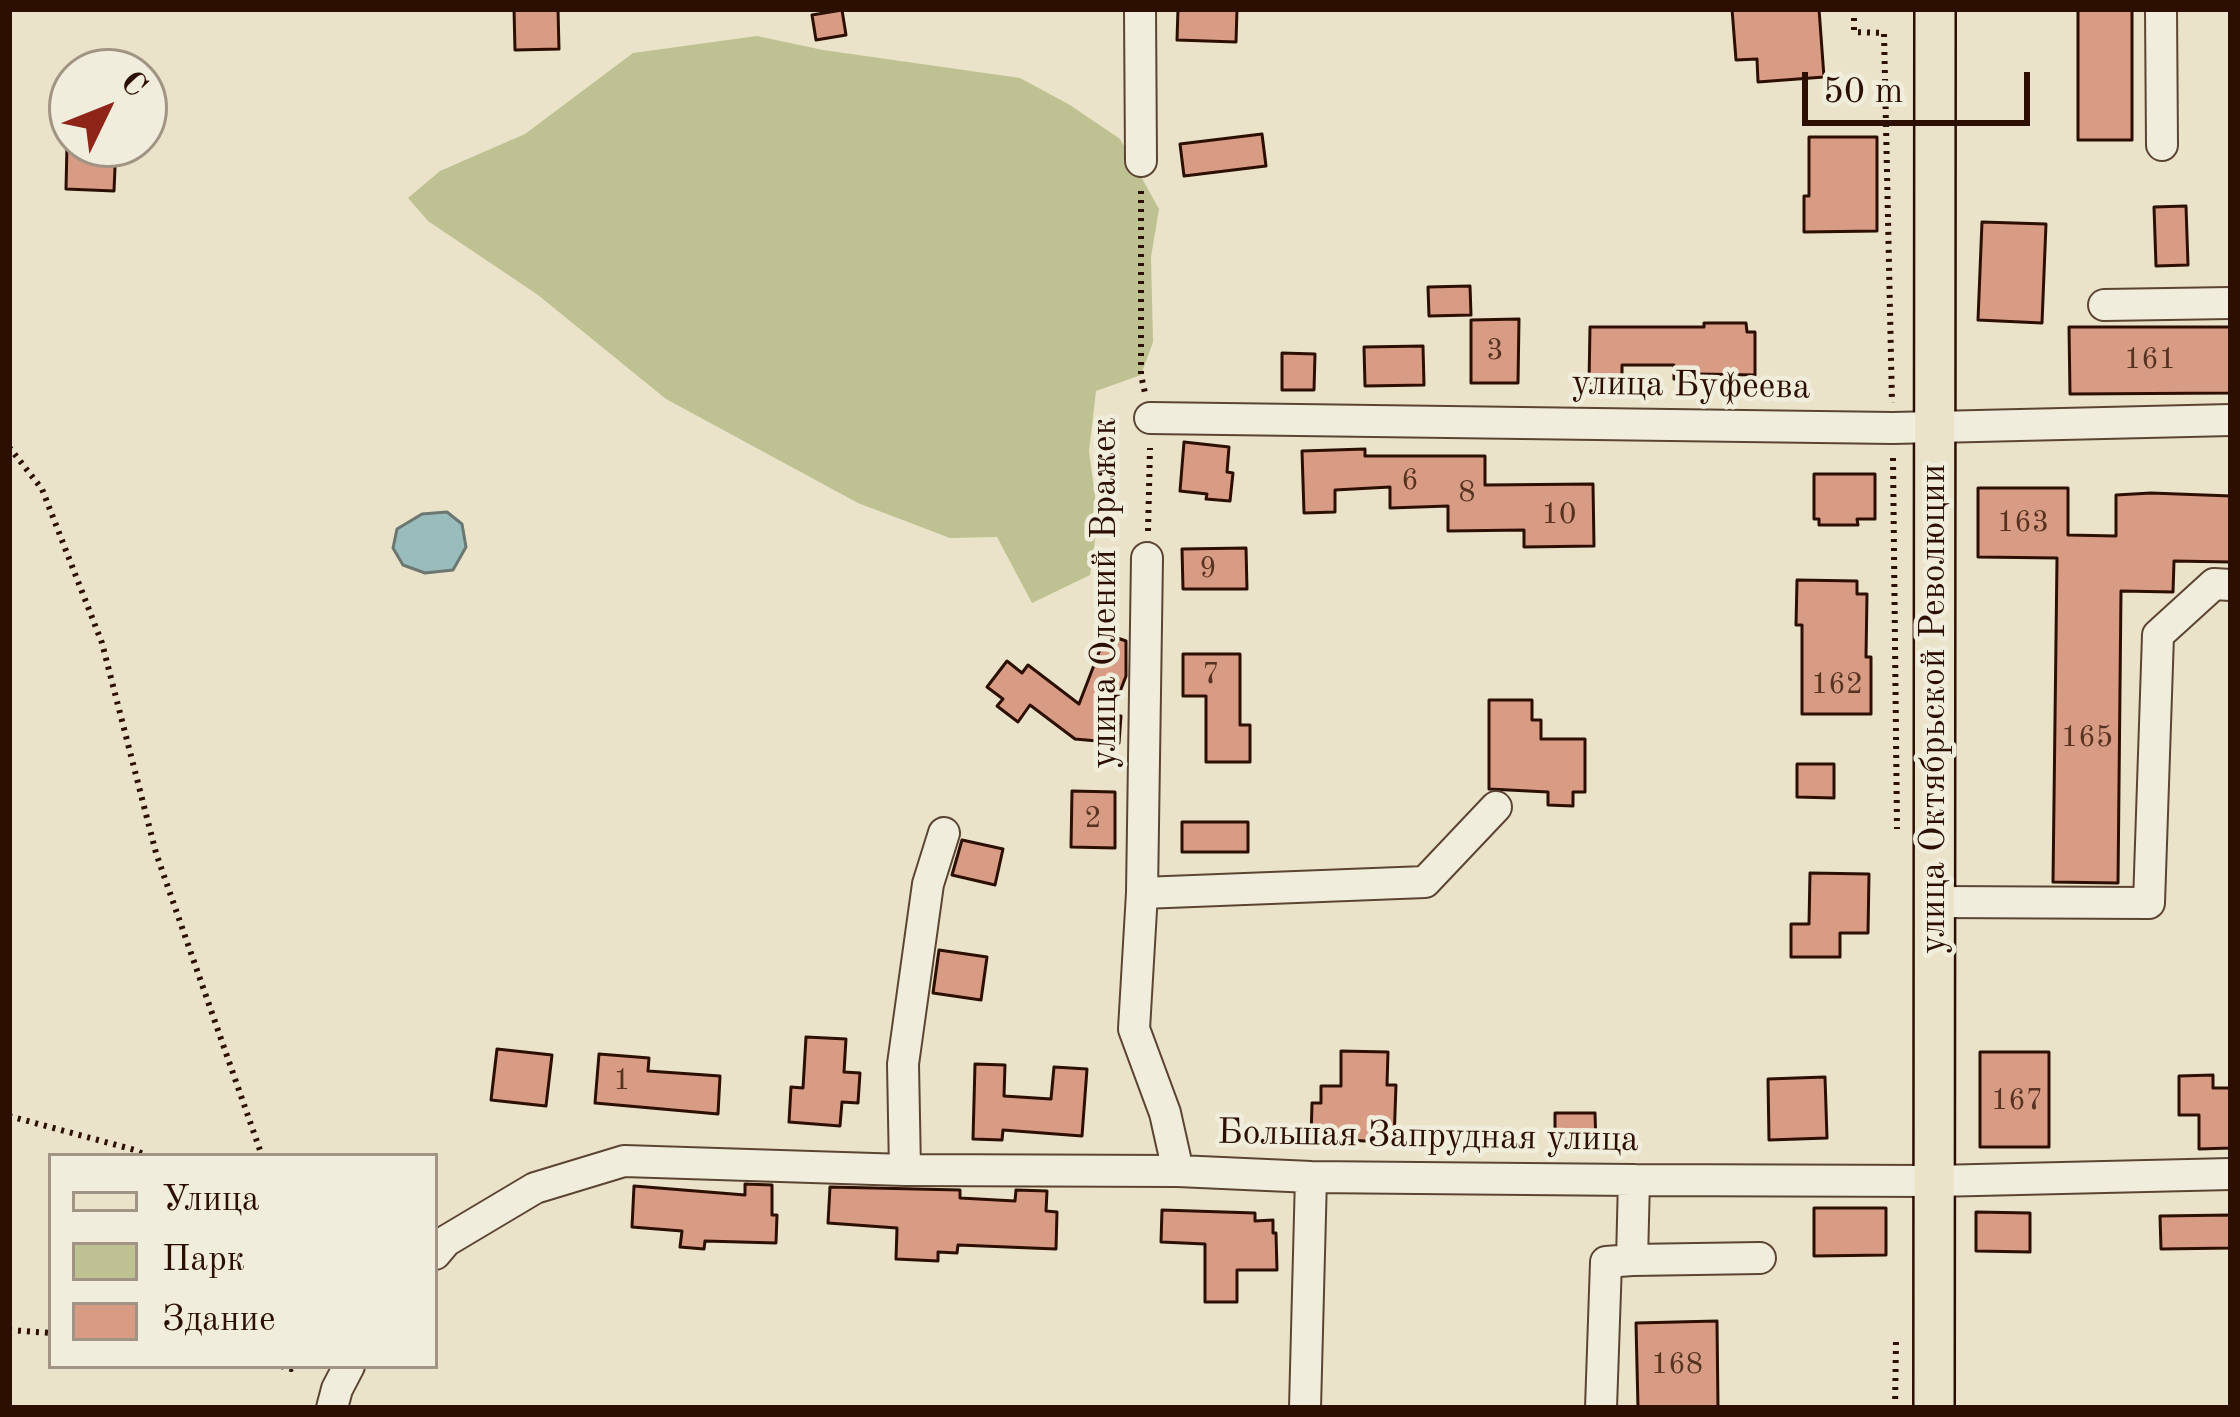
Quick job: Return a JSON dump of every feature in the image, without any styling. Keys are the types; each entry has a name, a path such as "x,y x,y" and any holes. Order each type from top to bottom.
{"main road":[{"name":"улица Октябрьской Революции","path":"1934,1408 1935,9"}],"street":[{"path":"1140,9 1141,161"},
{"path":"2161,9 2162,146"},
{"path":"2104,305 2231,303"},
{"name":"улица Буфеева","path":"1150,418 1893,428 2231,421"},
{"name":"улица Олений Вражек","path":"1147,558 1142,893 1134,1029 1165,1113 1178,1172"},
{"path":"1935,902 2149,903 2158,635 2214,584 2231,585"},
{"path":"1142,893 1425,882 1496,807"},
{"path":"905,1170 904,1064 928,884 944,833"},
{"name":"Большая Запрудная улица","path":"438,1250 446,1241 535,1189 624,1161 905,1170 1634,1180 1935,1181 2231,1174"},
{"path":"1304,1408 1311,1177"},
{"path":"1632,1261 1634,1180"},
{"path":"1601,1408 1606,1262 1760,1258"},
{"path":"332,1408 348,1369"}],"path":[{"path":"1854,9 1854,32 1884,33 1897,828"},
{"name":"улица Олений Вражек","path":"1141,161 1141,375 1150,418 1147,558"},
{"path":"9,447 42,489 102,643 156,854 261,1153"},
{"path":"9,1116 138,1153"},
{"path":"9,1330 48,1333"},
{"path":"1895,1408 1896,1340"}],"green space":[{"path":"757,36 1020,78 1120,139 1159,209 1151,257 1153,342 1141,375 1096,391 1089,451 1098,519 1090,575 1032,603 997,537 950,538 858,503 666,399 538,295 428,221 408,198 440,171 525,134 633,53"}],"water":[{"path":"447,512 462,524 466,547 453,570 425,573 403,565 393,548 397,529 422,514"}],"building":[{"path":"514,9 558,9 559,49 515,50"},
{"path":"1178,9 1237,9 1236,42 1177,40"},
{"path":"1732,9 1819,9 1824,77 1758,82 1757,59 1736,60"},
{"path":"2078,9 2132,9 2132,140 2078,140"},
{"path":"842,10 846,35 816,40 812,15"},
{"path":"1262,134 1266,166 1184,176 1180,144"},
{"path":"1809,137 1877,137 1877,231 1804,232"},
{"path":"66,168 115,168 114,191 66,189"},
{"path":"2186,206 2188,265 2156,266 2154,207"},
{"path":"1982,222 2046,224 2042,323 1978,320"},
{"path":"1470,286 1471,315 1429,316 1428,287"},
{"path":"1519,319 1518,383 1471,383 1471,320"},
{"path":"1704,323 1746,323 1747,332 1755,332 1755,375 1698,374 1698,379 1674,379 1674,365 1622,365 1622,383 1589,383 1590,327 1704,327"},
{"path":"2069,327 2231,327 2231,393 2070,394"},
{"path":"1423,346 1424,385 1365,386 1364,347"},
{"path":"1282,353 1315,354 1314,390 1282,390"},
{"path":"1184,442 1229,447 1230,501 1180,491"},
{"path":"1365,449 1365,456 1485,456 1485,485 1593,484 1594,546 1524,547 1524,530 1448,531 1448,506 1390,508 1390,487 1335,490 1335,512 1304,513 1302,451"},
{"path":"1814,474 1875,474 1875,519 1857,519 1858,525 1819,525 1819,519 1814,519"},
{"path":"1978,488 2068,488 2068,535 2116,536 2116,495 2231,496 2231,562 2174,561 2173,592 2121,591 2118,883 2053,882 2057,558 1978,557"},
{"path":"1246,548 1247,589 1183,589 1182,549"},
{"path":"1797,580 1857,581 1857,594 1867,594 1871,714 1802,714"},
{"path":"1106,634 1126,641 1126,676 1111,715 1121,716 1119,743 1075,739 1030,705 1018,722 997,706 1003,699 987,687 1007,661 1022,673 1028,665 1079,704"},
{"path":"1183,654 1240,654 1240,725 1250,725 1250,762 1206,762 1206,696 1183,696"},
{"path":"1489,700 1532,700 1532,720 1541,720 1541,739 1585,739 1585,792 1573,792 1573,806 1548,805 1548,792 1489,789"},
{"path":"1797,764 1834,764 1834,798 1797,797"},
{"path":"1072,791 1115,792 1115,848 1071,847"},
{"path":"1182,822 1248,822 1248,852 1182,852"},
{"path":"962,840 1003,849 995,885 952,875"},
{"path":"1810,873 1869,874 1868,933 1840,933 1840,957 1791,957 1791,924 1809,924"},
{"path":"939,950 987,957 981,1000 933,993"},
{"path":"806,1037 846,1039 844,1072 860,1073 858,1103 842,1102 840,1126 789,1122 791,1087 803,1088"},
{"path":"497,1049 552,1055 546,1106 491,1100"},
{"path":"1341,1051 1388,1052 1387,1085 1396,1085 1394,1142 1311,1139 1312,1103 1321,1103 1321,1086 1341,1086"},
{"path":"1980,1052 2049,1052 2049,1147 1980,1147"},
{"path":"599,1054 649,1058 648,1071 720,1076 718,1114 595,1103"},
{"path":"975,1064 1005,1065 1004,1096 1051,1099 1054,1067 1087,1069 1082,1136 1003,1130 1002,1140 973,1139"},
{"path":"2213,1075 2213,1088 2231,1088 2231,1148 2199,1149 2199,1115 2179,1115 2179,1076"},
{"path":"1825,1077 1827,1138 1769,1140 1768,1079"},
{"path":"1555,1113 1595,1113 1596,1145 1555,1145"},
{"path":"745,1184 772,1185 776,1243 705,1241 704,1249 680,1247 682,1231 632,1227 634,1186 745,1195"},
{"path":"830,1187 960,1190 960,1198 1015,1201 1016,1190 1047,1191 1046,1211 1057,1212 1056,1249 958,1245 957,1253 938,1252 938,1261 896,1259 897,1228 828,1223"},
{"path":"1814,1208 1886,1208 1886,1255 1814,1256"},
{"path":"1162,1210 1255,1213 1255,1221 1273,1220 1277,1270 1237,1270 1237,1302 1205,1302 1205,1244 1161,1242"},
{"path":"1976,1212 2030,1213 2030,1252 1976,1251"},
{"path":"2231,1215 2231,1248 2161,1249 2160,1216"},
{"path":"1717,1321 1718,1408 1638,1408 1636,1323"}]}
